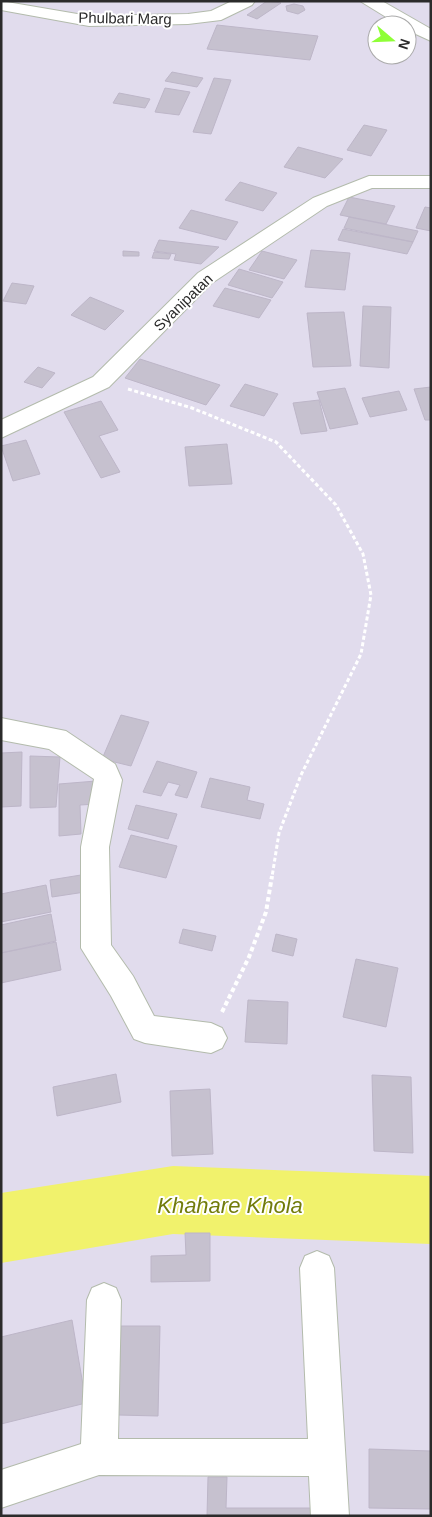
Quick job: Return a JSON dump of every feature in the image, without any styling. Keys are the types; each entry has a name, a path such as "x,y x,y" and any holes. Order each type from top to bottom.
{"main road":[{"name":"Phulbari Marg","path":"1,5 99,21 188,19 215,16 246,1"},
{"path":"369,1 431,36"},
{"name":"Syanipatan","path":"1,430 101,382 204,278 320,202 369,182 431,182"},
{"path":"1,729 56,739 105,772 108,780 95,847 96,948 122,986 145,1029 211,1038"},
{"path":"317,1268 330,1516"},
{"path":"100,1457 104,1300"},
{"path":"1,1489 100,1457 328,1458"}],"path":[{"path":"101,382 158,396 276,442 336,505 363,554 371,595 360,654 301,775 279,832 266,912 249,958 234,984 211,1038"}],"building":[{"path":"267,1 281,3 257,19 247,15"},
{"path":"294,4 303,6 305,10 298,14 287,11 286,6"},
{"path":"217,25 318,36 310,60 207,49"},
{"path":"172,72 203,78 197,87 165,81"},
{"path":"214,78 231,80 211,134 193,132"},
{"path":"165,88 190,92 179,115 155,112"},
{"path":"119,93 150,99 145,108 113,103"},
{"path":"364,125 387,130 371,156 347,150"},
{"path":"298,147 343,159 325,178 284,167"},
{"path":"240,182 277,193 263,211 225,200"},
{"path":"349,197 395,206 386,224 340,215"},
{"path":"425,207 431,208 431,231 416,228"},
{"path":"191,210 238,222 226,240 179,228"},
{"path":"349,217 418,231 413,242 344,228"},
{"path":"343,229 413,242 407,254 338,240"},
{"path":"159,240 219,247 201,264 174,260 176,254 154,251"},
{"path":"311,250 350,253 345,290 305,287"},
{"path":"123,251 139,252 139,256 123,256"},
{"path":"262,251 297,260 284,279 249,270"},
{"path":"154,252 171,254 169,259 152,258"},
{"path":"239,269 283,282 272,298 228,285"},
{"path":"12,283 34,286 26,304 3,301"},
{"path":"225,288 271,300 259,318 213,306"},
{"path":"90,297 124,311 105,330 71,315"},
{"path":"363,306 391,307 389,368 360,366"},
{"path":"344,312 351,366 313,367 307,313"},
{"path":"140,359 220,385 206,405 125,378"},
{"path":"38,367 55,373 42,388 24,382"},
{"path":"245,384 278,394 264,416 230,406"},
{"path":"431,387 431,420 425,420 414,389"},
{"path":"345,388 358,424 330,429 317,392"},
{"path":"399,391 407,410 370,417 362,398"},
{"path":"319,400 327,431 301,434 293,403"},
{"path":"101,401 118,430 99,436 120,472 101,478 64,412"},
{"path":"26,440 40,474 13,481 1,446"},
{"path":"227,444 232,484 189,486 185,447"},
{"path":"121,715 149,722 131,766 102,759"},
{"path":"22,752 21,806 1,807 1,753"},
{"path":"30,756 60,757 56,807 30,808"},
{"path":"157,761 197,772 187,798 175,795 180,785 168,782 161,796 143,792"},
{"path":"210,778 250,787 247,800 264,804 260,819 201,807"},
{"path":"96,781 97,804 80,805 81,834 59,836 59,784"},
{"path":"136,805 177,814 168,839 128,829"},
{"path":"131,835 177,846 166,878 119,867"},
{"path":"81,875 85,892 52,897 50,880"},
{"path":"46,885 51,912 1,922 1,894"},
{"path":"51,914 56,941 1,953 1,925"},
{"path":"183,929 216,936 212,951 179,943"},
{"path":"276,934 297,939 293,956 272,951"},
{"path":"56,942 61,970 1,983 1,953"},
{"path":"356,959 398,968 386,1027 343,1017"},
{"path":"248,1000 288,1002 287,1044 245,1042"},
{"path":"116,1074 121,1102 57,1116 53,1087"},
{"path":"372,1075 411,1077 413,1153 374,1151"},
{"path":"210,1089 213,1154 172,1156 170,1091"},
{"path":"185,1233 210,1233 210,1281 151,1282 151,1256 186,1255"},
{"path":"72,1320 86,1403 1,1424 1,1337"},
{"path":"121,1326 160,1326 158,1416 118,1415"},
{"path":"369,1449 431,1451 431,1509 369,1508"},
{"path":"208,1477 227,1477 226,1508 312,1508 312,1516 207,1516"}],"waterway":[{"name":"Khahare Khola","path":"1,1228 173,1200 431,1210"}]}
